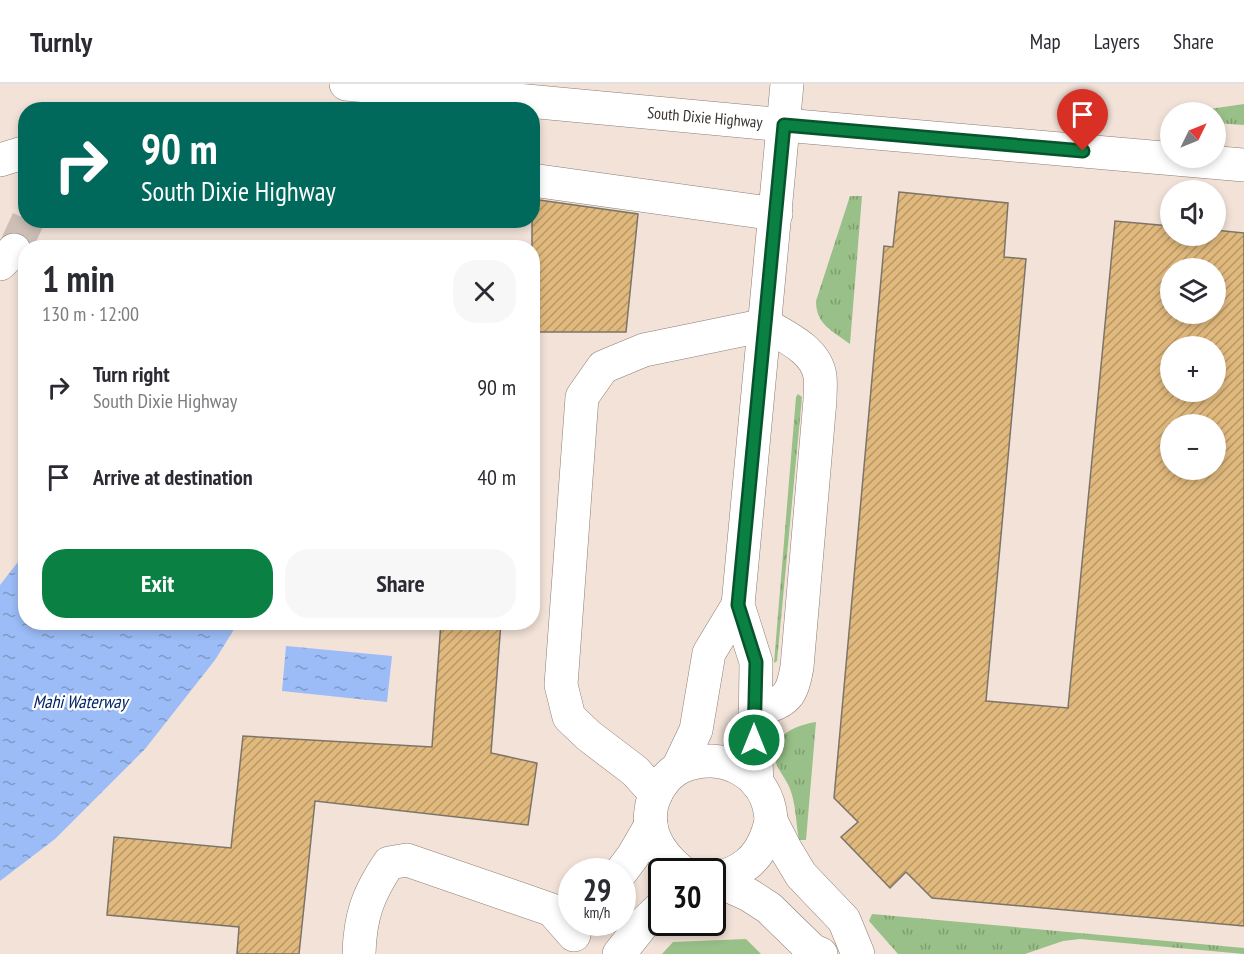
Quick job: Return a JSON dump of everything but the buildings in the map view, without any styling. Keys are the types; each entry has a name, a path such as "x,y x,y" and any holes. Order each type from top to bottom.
{"main road":[{"name":"South Dixie Highway","path":"346,84 538,102"},
{"path":"757,783 756,662 738,605 787,84"},
{"name":"South Dixie Highway","path":"540,102 1244,165"},
{"path":"0,160 18,154"},
{"path":"540,181 776,214"},
{"path":"666,858 656,843 653,809 635,771 589,736 569,717 561,685 582,398 603,367 644,350 766,325 814,358 820,375 820,400 797,667 793,689 784,700 755,712"},
{"path":"678,768 696,730 709,654 738,605"},
{"path":"632,858 665,780 678,768 698,760 720,760 741,768 757,783 767,802 771,821 801,875 844,920 858,954"},
{"path":"726,877 745,867 758,855 771,821"},
{"path":"359,954 365,906 389,863 406,861 552,910 577,937"},
{"path":"726,885 749,895 769,908 812,950 821,954"},
{"path":"619,954 648,919"}],"green space":[{"path":"1244,104 1244,125 1226,124 1226,107"},
{"path":"850,196 862,196 850,344 822,322 816,301"},
{"path":"798,394 802,397 777,661 774,663 796,397"},
{"path":"816,722 806,840 799,840 792,795 776,763 775,751 777,744 786,733"},
{"path":"872,914 1244,948 1244,954 1080,939 1063,941 1025,954 898,954 869,921"},
{"path":"746,939 761,954 662,954 673,942"}],"water":[{"name":"Mahi Waterway","path":"18,562 18,630 234,630 215,660 145,749 55,839 0,881 0,585"},
{"path":"286,646 392,656 387,702 282,691"}],"tunnel":[{"path":"19,240 24,228"},
{"path":"14,250 18,241"}],"route":[{"path":"754,740 756,662 738,605 784,125 1083,151"}]}
